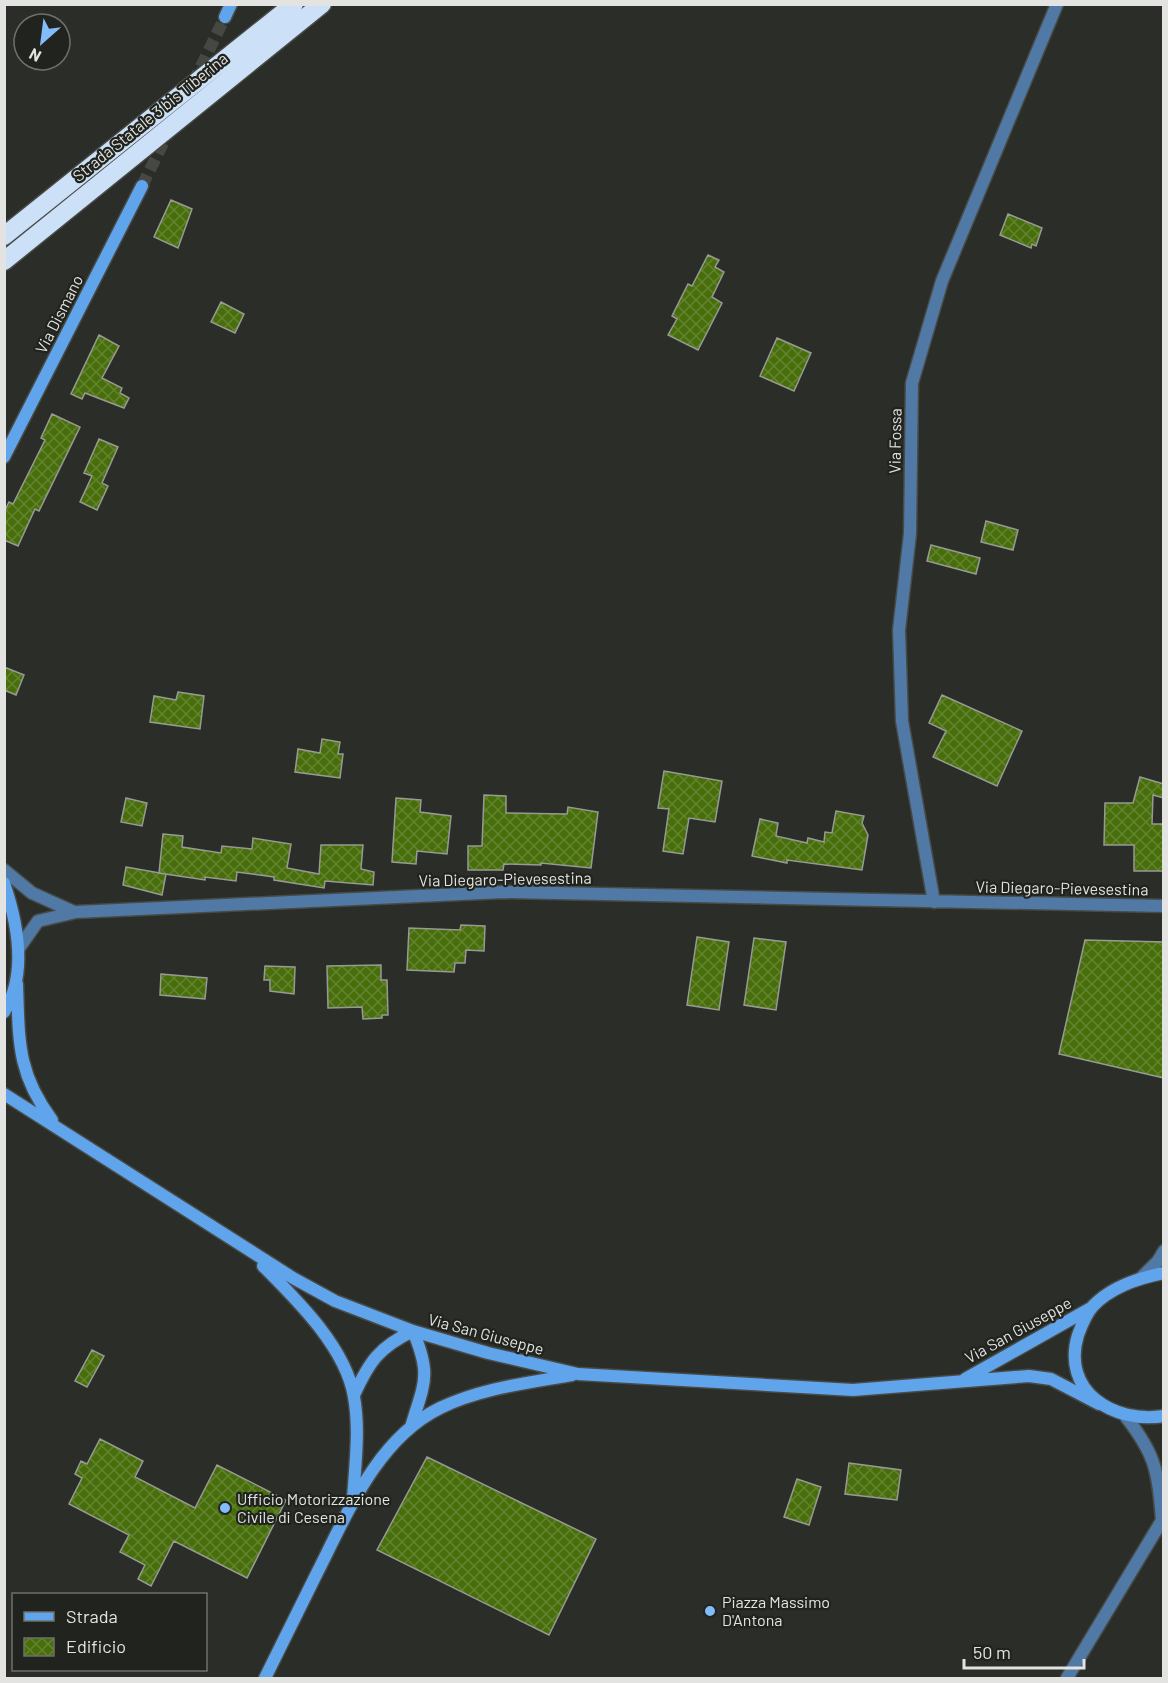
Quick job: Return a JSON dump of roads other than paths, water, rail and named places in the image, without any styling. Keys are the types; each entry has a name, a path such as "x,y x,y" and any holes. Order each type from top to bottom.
{"highway":[{"name":"Strada Statale 3 bis Tiberina","path":"4,236 294,4"},
{"name":"Strada Statale 3 bis Tiberina","path":"4,261 322,4"}],"main road":[{"path":"225,16 231,4"},
{"name":"Via Dismano","path":"4,457 142,186"},
{"name":"Via San Giuseppe","path":"4,883 19,948 17,984 20,1049 28,1080 57,1126"},
{"path":"4,1012 17,984"},
{"name":"Via San Giuseppe","path":"4,1094 248,1251 335,1301 412,1331 488,1353 578,1374 853,1390 1029,1376 1051,1379 1126,1417"},
{"path":"248,1251 295,1298 322,1331 343,1365 354,1395 357,1423 353,1500"},
{"name":"Via San Giuseppe","path":"961,1381 1092,1307 1106,1295 1141,1278 1164,1273"},
{"path":"1092,1307 1082,1322 1075,1345 1076,1362 1079,1377 1099,1404"},
{"path":"354,1395 365,1370 382,1348 412,1331 424,1358 426,1378 411,1427"},
{"path":"265,1678 353,1500 383,1458 411,1427 440,1408 480,1394 578,1374"},
{"path":"1126,1417 1164,1416"}],"street":[{"name":"Via Fossa","path":"934,902 902,721 899,630 910,534 912,383 942,281 1057,4"},
{"name":"Via Diegaro-Pievesestina","path":"4,870 32,893 76,912"},
{"name":"Via Diegaro-Pievesestina","path":"19,948 38,921 76,912 504,892 1164,906"},
{"path":"1141,1278 1158,1261 1164,1251"},
{"path":"1067,1678 1162,1525 1159,1478 1153,1457 1146,1442 1126,1417"}],"tunnel":[{"path":"193,83 225,17"},
{"path":"142,186 169,131"}],"place":[{"name":"Ufficio Motorizzazione Civile di Cesena","path":"225,1508"},
{"name":"Piazza Massimo D'Antona","path":"710,1611"}]}
